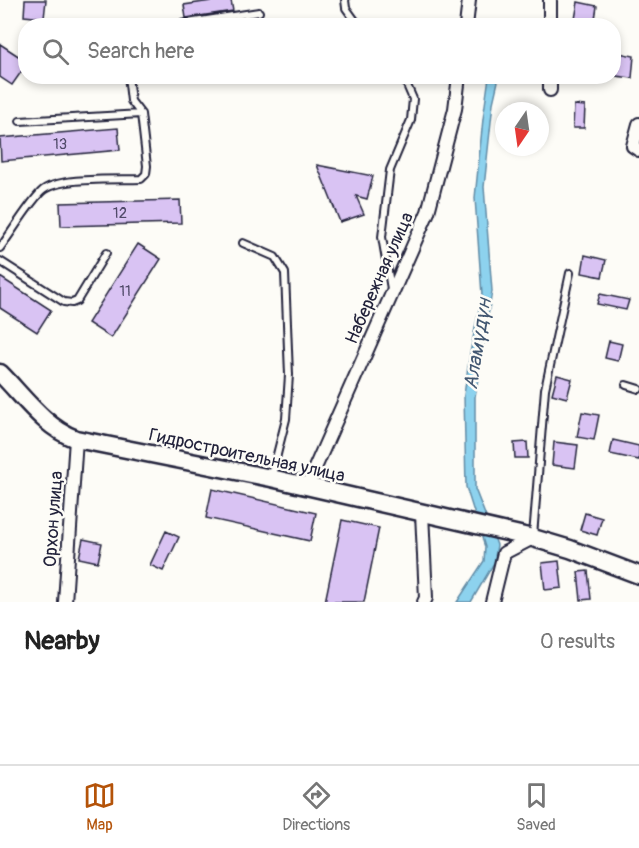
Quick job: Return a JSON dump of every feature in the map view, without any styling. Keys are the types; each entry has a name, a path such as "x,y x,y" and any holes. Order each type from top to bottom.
{"street":[{"path":"467,18 469,0"},
{"path":"550,0 550,18"},
{"name":"Набережная улица","path":"307,486 428,212 455,109 458,84"},
{"path":"550,84 550,90"},
{"path":"639,124 633,146 639,150"},
{"name":"Гидростроительная улица","path":"0,373 51,426 63,435 76,440 271,478 529,537 570,549 639,575"},
{"name":"Орхон улица","path":"65,602 76,440"},
{"path":"422,513 426,598 424,602"},
{"path":"492,602 504,553 529,537"}],"lane":[{"path":"345,0 346,8 353,18"},
{"path":"220,18 259,12"},
{"path":"0,248 41,192 52,184 141,179 146,174 141,114 131,101 129,84"},
{"path":"392,293 382,237 390,170 411,120 413,99 406,84"},
{"path":"20,121 141,114"},
{"path":"243,243 275,257 285,273 289,375 286,419 271,478"},
{"path":"0,261 64,302 72,303 77,300 106,253"},
{"path":"529,537 545,389 570,273"},
{"path":"626,385 639,389"}],"water":[{"name":"Аламүдүн","path":"488,84 497,84 493,103 484,187 492,291 475,397 475,489 497,545 494,563 471,602 457,602 484,561 485,547 466,487 464,395 482,295 475,198"}],"building":[{"path":"25,0 46,0 44,18 24,16"},
{"path":"231,0 233,11 186,18 184,5"},
{"path":"578,2 597,6 595,18 575,18"},
{"path":"0,44 18,56 18,76 12,85 0,77"},
{"path":"621,53 634,56 632,78 621,77"},
{"path":"574,105 585,106 584,128 573,128"},
{"path":"118,128 120,150 1,161 0,138"},
{"path":"317,165 373,176 367,199 356,196 364,214 340,222"},
{"path":"180,200 181,223 61,226 60,203"},
{"path":"138,244 161,259 111,338 88,323"},
{"path":"585,255 606,260 602,277 582,273"},
{"path":"0,277 51,310 37,332 0,308"},
{"path":"600,294 629,300 626,310 597,304"},
{"path":"609,341 622,344 618,361 605,358"},
{"path":"557,375 572,379 567,398 552,394"},
{"path":"582,412 599,415 594,440 577,437"},
{"path":"613,440 639,446 639,460 610,454"},
{"path":"527,442 528,458 515,458 514,443"},
{"path":"554,442 578,445 575,468 552,465"},
{"path":"212,489 316,513 310,541 206,518"},
{"path":"585,513 602,518 597,535 580,530"},
{"path":"342,520 379,528 364,602 325,602"},
{"path":"166,531 179,537 163,571 150,565"},
{"path":"83,539 102,543 98,562 79,558"},
{"path":"559,561 562,588 545,590 542,563"},
{"path":"588,571 591,599 581,600 578,572"}]}
